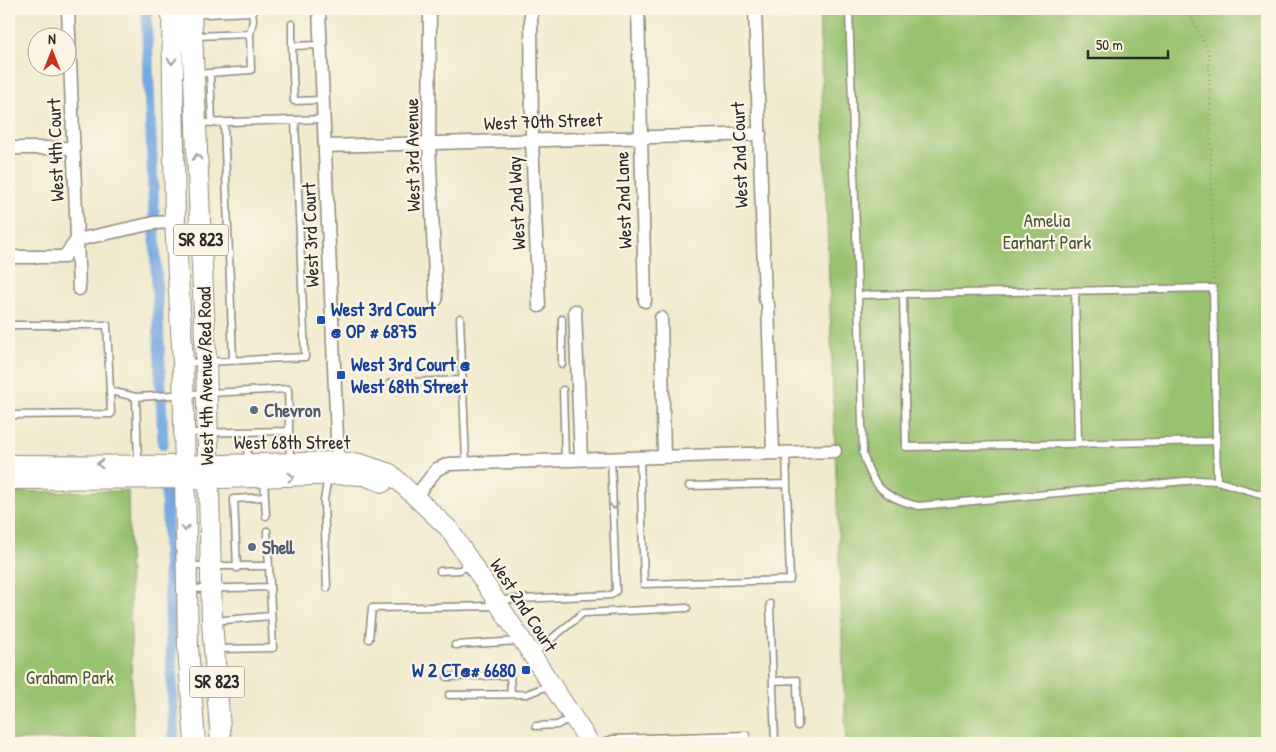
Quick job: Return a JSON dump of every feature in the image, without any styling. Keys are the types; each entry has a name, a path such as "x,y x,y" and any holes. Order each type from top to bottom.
{"main road":[{"name":"West 4th Avenue/Red Road","path":"181,10 202,73 204,123 202,252 206,361 207,471 212,621 221,743"},
{"name":"West 4th Avenue/Red Road","path":"181,10 174,174 183,363 188,647 195,743"},
{"path":"174,174 186,181 190,233 202,252"},
{"name":"West 68th Street","path":"9,480 207,471 248,463 338,460 360,463 390,473 416,496"},
{"name":"West 68th Street","path":"9,464 138,464 184,472"},
{"name":"West 68th Street","path":"207,471 264,478 364,476 416,496"},
{"name":"West 2nd Court","path":"416,496 449,529 590,743"}],"street":[{"name":"West 4th Court","path":"68,9 79,289"},
{"path":"181,10 252,9"},
{"name":"West 3rd Court","path":"318,9 326,146 338,460"},
{"name":"West 3rd Avenue","path":"430,9 429,143 436,300"},
{"name":"West 2nd Way","path":"531,9 532,140 540,306"},
{"name":"West 2nd Lane","path":"638,9 645,301"},
{"name":"West 2nd Court","path":"755,9 767,302 779,452"},
{"name":"West 70th Street","path":"326,146 760,134"},
{"path":"9,148 74,148"},
{"path":"9,257 64,257 77,240 154,223 175,222"},
{"path":"575,311 581,459"},
{"path":"661,318 664,456"},
{"path":"416,496 437,468 466,462 835,451"}],"lane":[{"path":"202,73 252,70 250,34 253,21 252,9"},
{"path":"849,9 862,454 870,477 884,492 901,502 919,506 1196,480 1217,481 1267,496"},
{"path":"292,24 294,100 323,100"},
{"path":"191,36 250,34"},
{"path":"292,46 320,45"},
{"path":"204,123 324,119"},
{"path":"183,363 305,358 295,120"},
{"path":"224,123 233,360"},
{"path":"858,295 1213,288 1217,481"},
{"path":"1075,290 1078,444"},
{"path":"903,294 906,447 1216,441"},
{"path":"460,318 466,462"},
{"path":"562,319 562,364"},
{"path":"9,325 108,325 111,414 9,415"},
{"path":"390,383 462,380"},
{"path":"110,391 136,397 183,393 288,390 290,462"},
{"path":"563,390 565,459"},
{"path":"136,397 138,464"},
{"path":"184,433 289,431"},
{"path":"246,432 248,463"},
{"path":"640,457 644,584 790,580 787,484 779,452"},
{"path":"369,640 372,608 498,603 611,595 616,591 611,458"},
{"path":"327,588 324,500 328,476"},
{"path":"264,478 266,516"},
{"path":"689,486 787,484"},
{"path":"238,568 234,499 265,497"},
{"path":"214,649 273,648 267,531"},
{"path":"440,571 460,570 471,564"},
{"path":"187,566 238,568 269,566"},
{"path":"188,590 270,588"},
{"path":"770,604 775,743"},
{"path":"455,645 527,648 583,613 687,608"},
{"path":"212,621 272,616"},
{"path":"447,677 510,676 511,694"},
{"path":"773,681 798,680 798,726"},
{"path":"449,695 527,694 551,684"},
{"path":"536,726 557,725 572,718"},
{"path":"603,743 613,739 682,736 746,736 746,743"},
{"path":"682,736 686,743"}],"path":[{"path":"1186,9 1210,53 1213,288"}],"green space":[{"name":"Amelia Earhart Park","path":"819,9 1267,9 1267,743 846,743"},
{"name":"Graham Park","path":"128,491 133,738 9,740 9,492"}],"waterway":[{"path":"146,9 163,444"},
{"path":"166,489 174,743"}],"place":[{"name":"West 3rd Court @ OP # 6875","path":"321,320"},
{"name":"West 3rd Court @ West 68th Street","path":"341,375"},
{"name":"Chevron","path":"254,410"},
{"name":"Shell","path":"252,547"},
{"name":"W 2 CT@# 6680","path":"526,670"}]}
